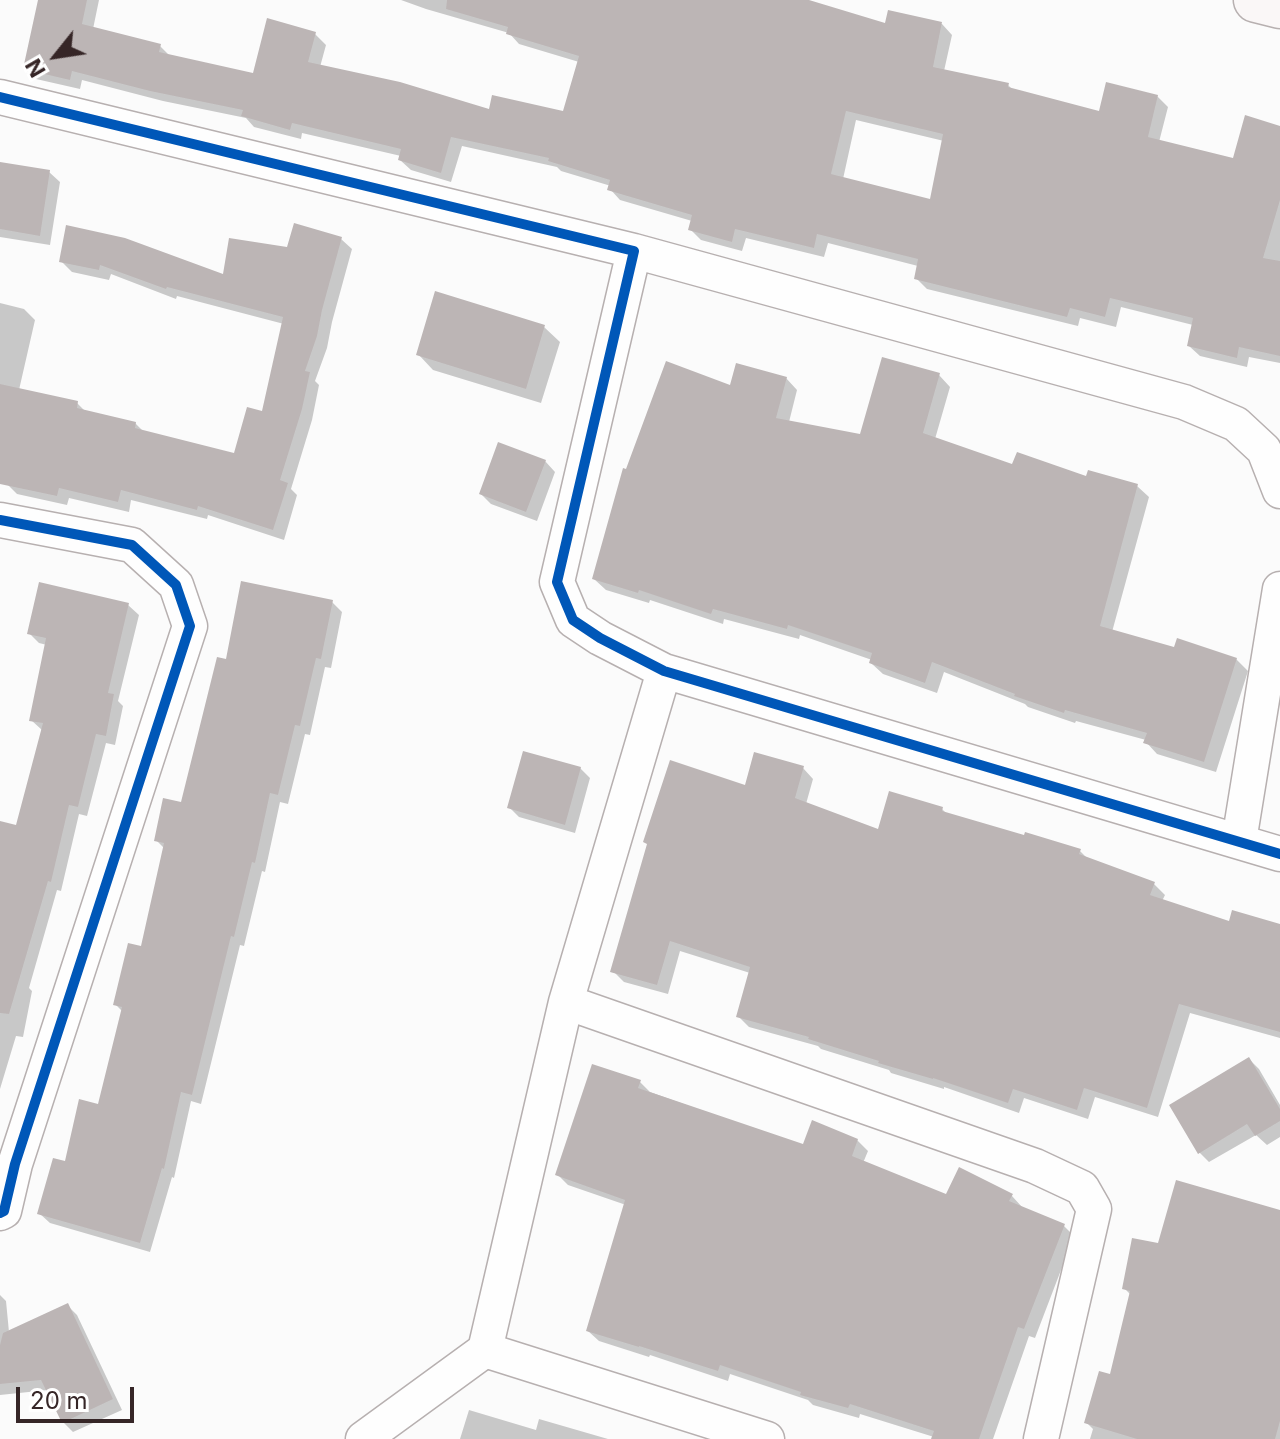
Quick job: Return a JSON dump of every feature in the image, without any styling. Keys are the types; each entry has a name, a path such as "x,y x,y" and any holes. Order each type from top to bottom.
{"street":[{"path":"1256,0 1280,6"},
{"path":"0,97 634,251 1184,402 1236,424 1264,450 1280,491"},
{"path":"634,251 557,582 573,620 600,638 664,671 1280,854"},
{"path":"0,520 132,545 176,585 190,626 15,1164 4,1211 0,1213"},
{"path":"1239,841 1280,589"},
{"path":"363,1439 485,1350 566,1002 664,671"},
{"path":"566,1002 1035,1166 1082,1188 1094,1209 1041,1439"},
{"path":"485,1350 767,1439"}],"building":[{"path":"38,0 87,0 82,24 161,44 159,52 253,73 267,18 316,32 308,62 400,82 489,109 492,95 563,111 579,56 506,34 508,27 446,9 447,0 809,0 885,23 888,10 942,22 933,67 1009,83 1008,87 1099,111 1106,82 1158,95 1148,137 1233,158 1245,115 1280,126 1280,200 1263,258 1280,261 1280,356 1239,347 1237,358 1187,346 1193,318 1110,298 1105,317 1070,308 1067,317 914,279 918,259 817,234 814,248 735,229 732,242 688,230 692,215 607,190 610,180 548,161 549,158 451,137 441,173 398,160 401,149 292,123 290,130 241,116 243,110 72,71 70,80 23,69","holes":["846,111 943,134 930,199 831,174"]},
{"path":"0,162 50,170 40,236 0,229"},
{"path":"294,223 342,237 305,371 310,372 302,409 280,480 288,483 273,530 198,506 197,510 121,490 118,502 59,488 57,496 0,484 0,384 78,401 77,408 136,422 135,428 234,453 247,407 262,411 283,317 166,289 100,265 99,270 59,262 66,225 125,238 223,274 229,238 287,247"},
{"path":"435,291 545,325 526,389 416,355"},
{"path":"882,357 940,373 923,433 1012,464 1017,452 1086,476 1088,470 1138,484 1100,626 1174,647 1177,638 1237,658 1204,762 1143,743 1147,733 1065,710 1064,713 932,662 925,683 869,663 872,653 788,625 787,629 713,609 711,614 639,590 638,593 592,579 623,468 626,469 666,361 730,385 736,363 787,377 776,418 860,434"},
{"path":"498,442 546,460 526,512 479,494"},
{"path":"241,581 333,600 321,659 316,658 300,726 295,725 278,795 270,793 255,863 252,862 234,937 231,936 192,1095 181,1092 164,1169 140,1243 37,1214 53,1158 65,1161 79,1099 98,1104 122,1007 113,1005 128,943 141,946 164,843 154,841 163,798 181,802 217,657 226,659"},
{"path":"39,582 129,603 108,693 114,694 106,736 96,734 78,807 69,805 51,882 48,881 9,1014 0,1013 0,821 16,825 43,723 29,721 46,638 27,634"},
{"path":"523,751 581,767 565,825 507,808"},
{"path":"754,752 804,766 795,798 878,829 889,791 943,807 942,811 1081,849 1079,854 1155,882 1150,895 1229,921 1232,910 1280,924 1280,1032 1179,1004 1147,1108 1084,1088 1077,1110 1013,1089 1008,1103 878,1063 809,1037 736,1017 750,967 670,941 657,985 610,972 647,844 643,842 670,760 745,785"},
{"path":"1249,1057 1280,1109 1280,1121 1255,1136 1247,1124 1198,1154 1169,1105"},
{"path":"592,1064 641,1080 638,1088 803,1144 812,1120 858,1139 852,1156 946,1194 959,1167 1013,1194 1009,1201 1065,1224 1024,1329 1018,1327 979,1439 931,1439 934,1431 850,1404 848,1408 800,1395 801,1392 720,1365 718,1371 586,1331 625,1200 555,1175"},
{"path":"1176,1180 1280,1210 1280,1421 1275,1439 1137,1439 1084,1423 1099,1371 1110,1374 1130,1291 1122,1289 1132,1238 1158,1243"},
{"path":"68,1303 113,1399 62,1423 41,1380 0,1384 0,1345 3,1333"}],"cycle path":[{"path":"0,97 634,251 557,582 573,620 600,638 664,671 1280,854"},
{"path":"0,520 132,545 176,585 190,626 15,1164 4,1211 0,1213"}]}
